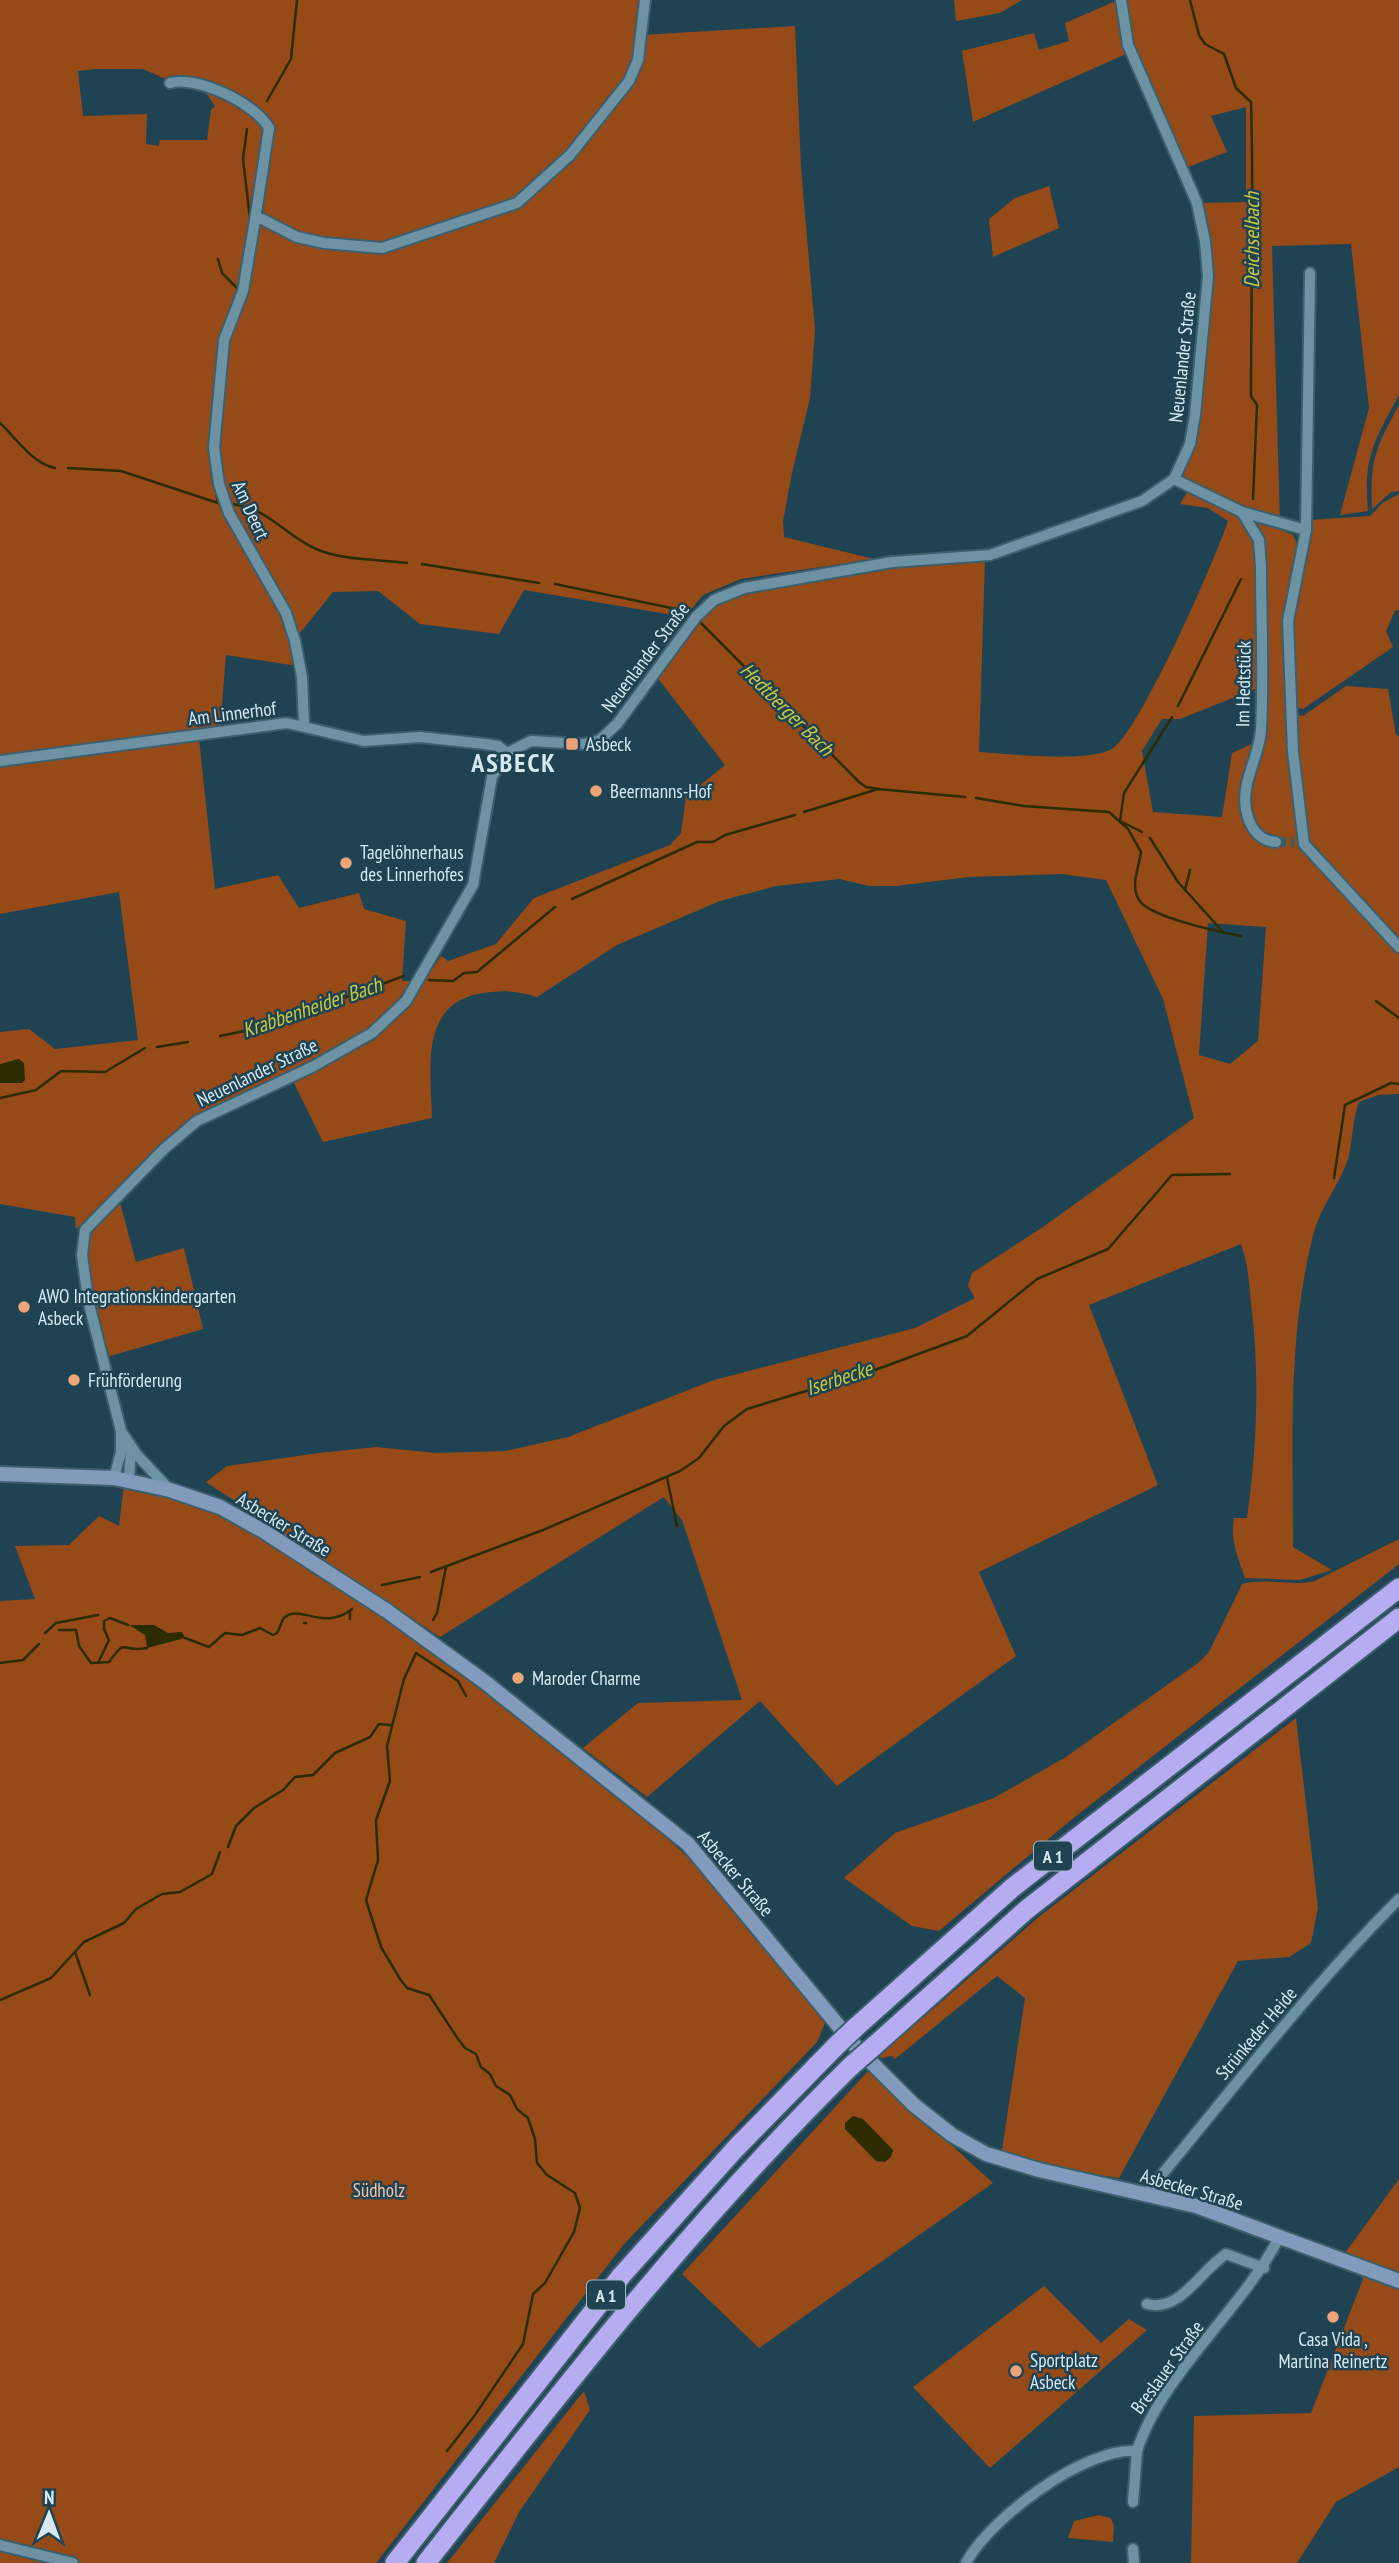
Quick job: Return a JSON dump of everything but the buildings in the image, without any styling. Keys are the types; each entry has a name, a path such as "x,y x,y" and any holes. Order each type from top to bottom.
{"highway":[{"name":"A 1","path":"395,2563 622,2275 736,2148 836,2045 1012,1888 1399,1588"},
{"name":"A 1","path":"426,2563 671,2256 751,2167 851,2066 1026,1910 1399,1618"}],"main road":[{"name":"Asbecker Straße","path":"0,1474 122,1479 170,1490 220,1507 265,1532 387,1611 490,1686 665,1824 713,1870 856,2047 914,2105 952,2135 986,2154 1040,2171 1196,2206 1399,2281"}],"street":[{"path":"255,220 262,219 297,237 324,243 382,248 517,203 570,155 629,81 638,60 645,0"},
{"name":"Neuenlander Straße","path":"122,1479 121,1431 88,1300 82,1255 85,1230 164,1149 197,1121 314,1066 372,1033 406,1001 473,885 481,827 492,777 507,753 531,741 583,744 600,740 617,724 696,617 713,600 724,595 744,588 892,562 990,555 1142,501 1174,479 1190,444 1195,415 1208,276 1205,241 1197,202 1128,45 1121,0"},
{"name":"Am Deert","path":"170,83 180,80 203,84 263,117 269,128 243,291 224,340 214,448 219,484 229,513 276,594 292,632 303,677 304,725"},
{"path":"1310,273 1306,530 1287,621 1291,646 1289,691 1298,799 1305,836 1299,843 1399,947"},
{"path":"1174,479 1242,512 1306,530"},
{"name":"Im Hedtstück","path":"1242,512 1259,540 1261,567 1261,732 1248,772 1245,800 1251,826 1260,837 1276,842"},
{"name":"Am Linnerhof","path":"0,761 287,723 364,741 420,737 485,744 498,747 507,753"},
{"name":"Neuenlander Straße","path":"121,1431 131,1448 170,1490"},
{"path":"122,1479 131,1448"},
{"name":"Strünkeder Heide","path":"1146,2194 1346,1952 1399,1899"},
{"name":"Breslauer Straße","path":"1133,2502 1138,2451 1152,2413 1264,2268 1280,2236"},
{"path":"1147,2304 1156,2306 1170,2303 1226,2254 1264,2268"},
{"path":"966,2563 1011,2513 1067,2472 1110,2454 1138,2451"},
{"path":"0,2545 73,2563"},
{"path":"1133,2549 1134,2563"}],"green space":[{"path":"0,0 643,0 641,35 795,26 801,168 815,330 810,398 783,521 784,537 874,559 741,579 703,595 685,617 524,590 499,634 420,624 378,591 333,592 296,638 284,605 227,501 212,437 213,465 220,491 229,515 281,610 291,635 297,666 226,655 220,728 0,760","holes":["143,69 168,80 187,76 206,82 251,107 248,110 205,87 204,90 215,106 211,110 207,140 160,140 159,146 146,144 147,114 83,116 78,71"]},
{"path":"954,0 1022,0 1000,13 956,21"},
{"path":"1124,0 1399,0 1399,395 1372,450 1367,477 1368,511 1340,515 1369,408 1351,244 1272,246 1280,522 1186,483 1183,475 1210,311 1199,203 1246,202 1246,107 1211,116 1227,152 1188,167 1135,52"},
{"path":"1116,1 1126,54 973,122 962,51 1034,33 1039,50 1069,41 1065,23"},
{"path":"1049,186 1059,228 993,257 989,219 1015,198"},
{"path":"1399,405 1399,491 1391,492 1372,509 1373,466 1379,444"},
{"path":"1188,491 1293,535 1297,544 1298,562 1287,598 1285,621 1296,715 1303,716 1346,686 1388,689 1396,735 1399,736 1399,943 1378,923 1330,865 1399,951 1399,1094 1378,1095 1359,1102 1348,1159 1314,1232 1299,1309 1293,1388 1293,1547 1332,1570 1300,1580 1245,1578 1237,1556 1233,1534 1234,1518 1247,1518 1256,1410 1254,1330 1248,1273 1241,1244 1089,1305 1158,1485 979,1572 1016,1656 837,1786 760,1701 647,1797 583,1748 638,1703 742,1700 682,1520 664,1497 440,1637 206,1482 227,1466 319,1453 376,1447 436,1453 506,1451 568,1437 714,1380 915,1328 975,1298 968,1286 972,1273 1043,1227 1194,1118 1163,999 1106,880 1062,874 969,877 896,886 869,886 840,879 776,886 720,901 617,945 537,997 501,991 478,994 459,1001 446,1012 437,1026 432,1043 432,1118 323,1142 294,1083 374,1040 406,1008 441,956 448,961 496,944 534,898 670,845 681,833 686,797 725,765 656,676 687,633 716,606 727,599 876,568 985,559 979,752 1067,757 1100,753 1112,749 1140,712 1176,643 1228,521 1208,508 1180,504","holes":["1255,689 1256,742 1232,753 1222,817 1153,812 1142,751 1162,719 1180,719","1208,923 1266,927 1258,1041 1230,1064 1199,1055"]},
{"path":"1399,494 1399,610 1395,611 1386,631 1393,647 1303,709 1296,707 1290,612 1304,555 1310,547 1310,520 1370,516 1384,502"},
{"path":"199,738 215,889 278,875 299,908 359,893 364,909 406,921 402,981 411,981 392,1009 349,1042 177,1132 76,1229 75,1217 0,1204 0,1032 29,1029 55,1049 138,1040 119,892 0,914 0,766"},
{"path":"119,1199 136,1262 184,1248 203,1329 107,1357 89,1275 87,1244 91,1233"},
{"name":"Südholz","path":"124,1484 226,1517 274,1544 429,1650 637,1811 694,1863 825,2023 817,2042 625,2243 376,2563 0,2563 0,1601 35,1599 15,1546 69,1545 99,1516 119,1526"},
{"path":"1399,1539 1399,1564 1071,1820 939,1931 912,1926 844,1878 895,1833 994,1798 1066,1757 1198,1663 1209,1652 1242,1584 1260,1581 1315,1581"},
{"path":"1296,1718 1318,1908 1311,1943 1289,1957 1238,1961 1119,2178 1058,2169 1002,2150 1025,1998 997,1976 895,2059 892,2056 879,2056 1040,1916"},
{"path":"869,2070 993,2183 759,2348 682,2274"},
{"path":"1399,2179 1399,2467 1336,2502 1297,2563 1191,2563 1194,2416 1311,2413 1363,2279 1345,2253"},
{"name":"Sportplatz Asbeck","path":"1044,2286 1101,2343 1129,2319 1147,2330 990,2468 913,2387"},
{"path":"584,2391 590,2410 519,2512 494,2563 447,2563"},
{"path":"1099,2515 1111,2518 1114,2526 1113,2542 1068,2538 1074,2521"}],"shaded area":[{"path":"19,1059 24,1063 25,1080 22,1083 0,1083 0,1064"},
{"path":"129,1625 154,1625 168,1633 182,1632 185,1638 147,1648 145,1635"},
{"path":"853,2116 863,2119 893,2150 891,2157 885,2162 876,2161 845,2129 845,2123"}],"waterway":[{"path":"267,101 291,59 297,0"},
{"name":"Deichselbach","path":"1190,0 1199,35 1205,44 1224,54 1236,88 1251,102 1251,396 1257,405 1253,499"},
{"path":"247,129 243,159 250,219"},
{"path":"218,259 222,273 239,290"},
{"name":"Hedtberger Bach","path":"0,423 32,456 55,468"},
{"name":"Hedtberger Bach","path":"68,468 121,471 218,503 212,469"},
{"name":"Hedtberger Bach","path":"233,504 257,511 303,542 325,552 407,563"},
{"name":"Hedtberger Bach","path":"422,564 539,583"},
{"name":"Deichselbach","path":"1178,706 1241,579"},
{"name":"Hedtberger Bach","path":"555,584 691,612"},
{"name":"Hedtberger Bach","path":"701,623 859,782 866,787 878,789"},
{"name":"Deichselbach","path":"1142,832 1120,821 1124,793 1172,717"},
{"name":"Krabbenheider Bach","path":"804,812 878,789 965,797"},
{"name":"Krabbenheider Bach","path":"976,798 1024,806 1109,812 1128,829 1141,852 1135,888 1139,900 1145,906 1170,918 1241,936"},
{"name":"Krabbenheider Bach","path":"572,899 697,842 713,842 725,835 795,815"},
{"path":"1150,838 1178,882 1223,932"},
{"path":"1185,890 1190,870"},
{"name":"Krabbenheider Bach","path":"429,980 453,981 464,973 477,972 555,907"},
{"name":"Krabbenheider Bach","path":"220,1036 264,1027 404,976"},
{"name":"Krabbenheider Bach","path":"1376,1001 1399,1018"},
{"name":"Krabbenheider Bach","path":"157,1047 188,1042"},
{"name":"Krabbenheider Bach","path":"0,1098 36,1090 61,1071 105,1072 145,1048"},
{"name":"Iserbecke","path":"1334,1178 1345,1105 1391,1083 1399,1084"},
{"name":"Iserbecke","path":"431,1572 543,1530 680,1471 699,1458 724,1426 747,1409 875,1370 967,1336 1037,1279 1108,1249 1172,1175 1230,1174"},
{"path":"667,1478 677,1526"},
{"path":"433,1620 437,1613 446,1567"},
{"name":"Iserbecke","path":"382,1585 420,1577"},
{"name":"Iserbecke","path":"185,1638 209,1647 225,1633 242,1635 260,1628 273,1635 277,1633 284,1618 290,1614 332,1618 352,1609"},
{"path":"350,1611 350,1619"},
{"name":"Iserbecke","path":"45,1633 56,1623 98,1615"},
{"path":"98,1663 109,1640 104,1621 110,1618 128,1625"},
{"path":"59,1630 76,1630 79,1646 91,1663 109,1662 122,1647 147,1648"},
{"name":"Iserbecke","path":"0,1663 23,1660 39,1644"},
{"path":"447,2451 523,2344 533,2294 545,2283 574,2232 580,2208 575,2193 547,2175 537,2163 535,2139 528,2118 517,2109 510,2095 496,2086 490,2074 481,2067 476,2054 465,2048 429,1995 407,1988 400,1979 381,1947 366,1900 378,1860 376,1820 390,1781 387,1746 404,1679 416,1653 458,1681 466,1696"},
{"path":"228,1847 236,1826 254,1808 283,1790 295,1777 313,1775 335,1753 370,1737 379,1724 391,1725"},
{"path":"0,2000 51,1978 84,1942 124,1923 136,1909 162,1894 180,1892 212,1874 220,1852"},
{"path":"75,1952 90,1995"}],"tunnel":[{"path":"1276,842 1294,842"}],"place":[{"name":"Asbeck","path":"572,744"},
{"name":"Beermanns-Hof","path":"596,791"},
{"name":"Tagelöhnerhaus des Linnerhofes","path":"346,863"},
{"name":"AWO Integrationskindergarten Asbeck","path":"24,1307"},
{"name":"Frühförderung","path":"74,1380"},
{"name":"Maroder Charme","path":"518,1678"},
{"name":"Casa Vida , Martina Reinertz","path":"1333,2317"},
{"name":"Sportplatz Asbeck","path":"1016,2371"}],"district":[{"name":"ASBECK","path":"514,762"}]}
